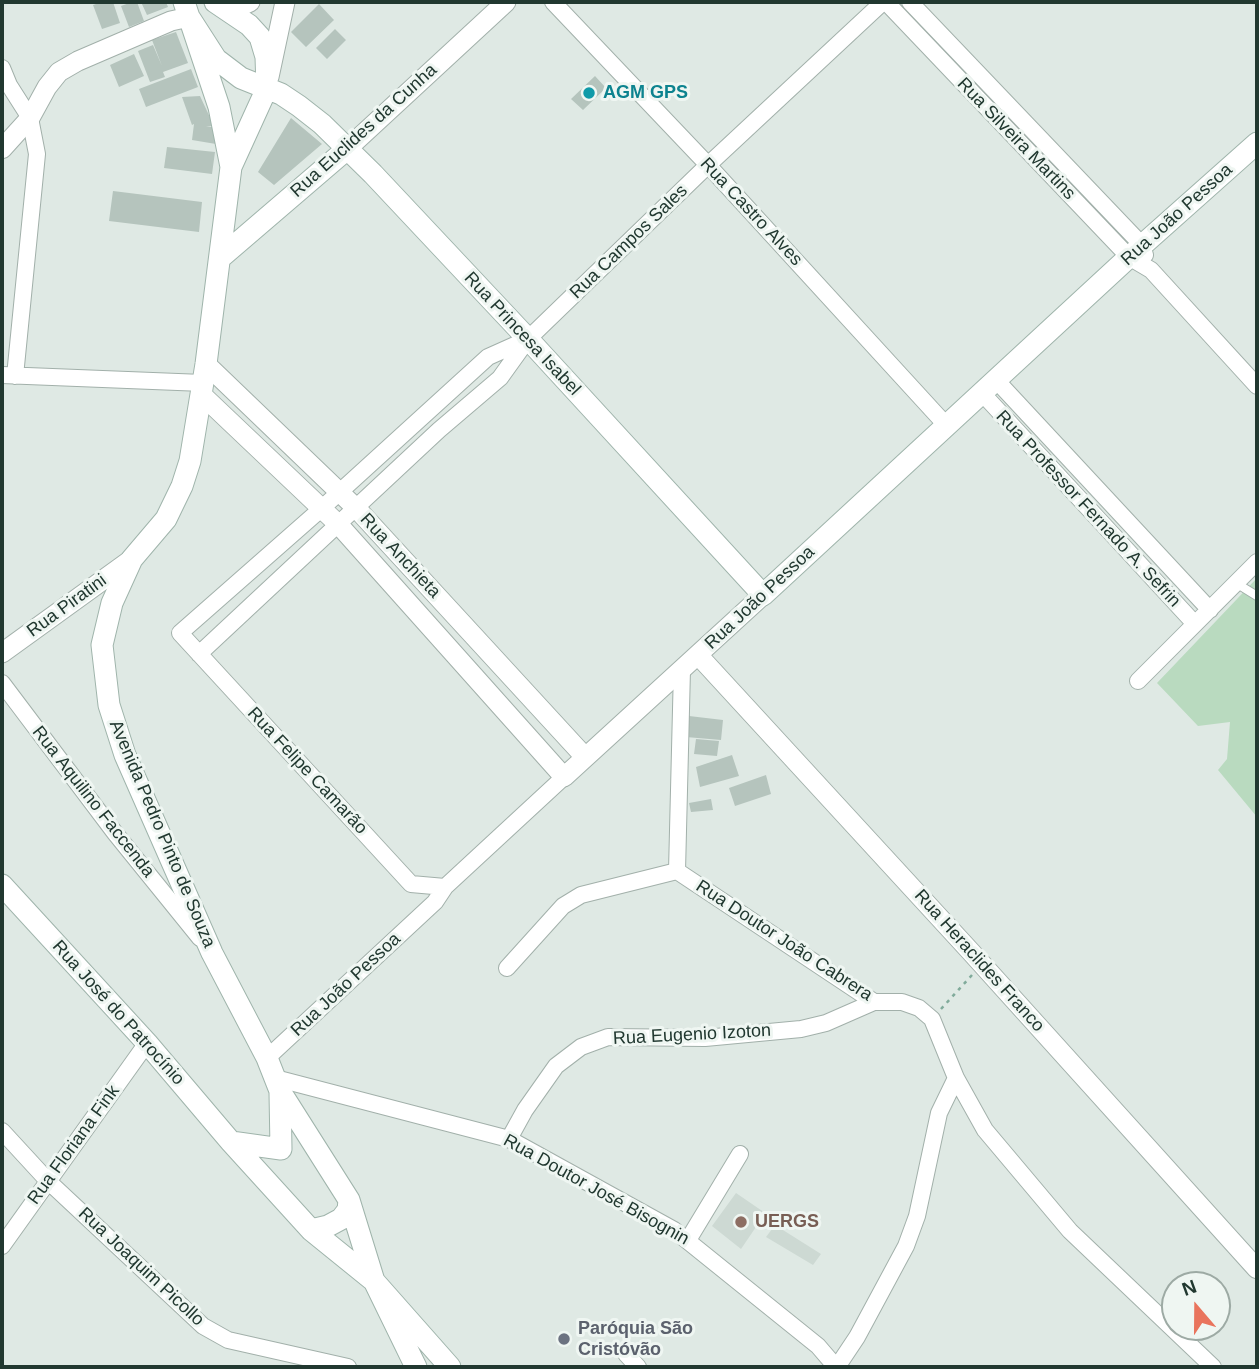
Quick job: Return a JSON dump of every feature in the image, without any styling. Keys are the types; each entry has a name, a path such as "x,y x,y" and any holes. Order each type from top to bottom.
{"main road":[{"path":"232,5 260,37 266,57 267,88"},
{"name":"Rua Princesa Isabel","path":"187,9 216,59 241,78 267,88 299,106 322,124 528,339 763,595"},
{"name":"Avenida Pedro Pinto de Souza","path":"187,9 219,107 231,167"},
{"name":"Avenida Pedro Pinto de Souza","path":"267,88 231,167 190,461 182,486 166,519 132,559 112,603 102,645 109,705 125,755 212,953 267,1058 278,1085 321,1154"},
{"name":"Rua João Pessoa","path":"763,595 1135,251 1257,143"},
{"name":"Rua Euclides da Cunha","path":"220,258 346,149"},
{"name":"Rua José do Patrocínio","path":"2,885 147,1043 272,1188"},
{"name":"Avenida Pedro Pinto de Souza","path":"278,1085 281,1149"},
{"path":"231,1142 281,1149 300,1147 321,1154 349,1200 374,1281 416,1367"},
{"path":"281,1149 272,1188 311,1230 374,1281 450,1367"},
{"path":"311,1230 341,1219 348,1210 349,1200"}],"street":[{"path":"267,88 285,2"},
{"name":"Rua Euclides da Cunha","path":"346,149 506,2"},
{"name":"Rua Castro Alves","path":"553,2 708,165 946,425"},
{"name":"Rua Campos Sales","path":"198,654 439,430 499,378 528,339 708,165 885,2"},
{"name":"Rua Silveira Martins","path":"885,2 982,103 1135,251"},
{"name":"Rua Silveira Martins","path":"910,2 994,91 1257,386"},
{"path":"2,149 30,118 47,87 59,72 78,61 171,21 187,9"},
{"path":"2,68 9,85 30,118 37,154 8,375 203,380"},
{"path":"982,103 994,91"},
{"name":"Rua Campos Sales","path":"180,633 340,492 488,356 528,339"},
{"name":"Rua Anchieta","path":"203,380 340,492 585,757"},
{"name":"Rua Anchieta","path":"203,380 321,509 339,525 564,776"},
{"name":"Rua Professor Fernado A. Sefrin","path":"989,386 1210,610"},
{"name":"Rua Professor Fernado A. Sefrin","path":"989,386 1195,624"},
{"path":"424,415 439,430"},
{"name":"Rua Piratini","path":"2,653 132,559"},
{"path":"1138,681 1257,562"},
{"name":"Rua João Pessoa","path":"267,1058 435,902 445,887 763,595"},
{"path":"450,649 469,630"},
{"name":"Rua Felipe Camarão","path":"180,633 411,884 445,887"},
{"name":"Rua Heraclides Franco","path":"698,655 1257,1269"},
{"name":"Rua Doutor João Cabrera","path":"682,669 677,871 874,1002 902,1002 919,1008 932,1019"},
{"name":"Rua Aquilino Faccenda","path":"2,683 115,833 212,953"},
{"path":"507,968 563,906 581,895 677,871"},
{"name":"Rua Eugenio Izoton","path":"509,1139 525,1110 556,1066 581,1047 608,1037 705,1038 801,1029 826,1023 874,1002"},
{"path":"932,1019 956,1078 985,1130 1070,1231 1213,1367"},
{"name":"Rua Floriana Fink","path":"2,1246 147,1043"},
{"path":"836,1367 857,1337 906,1246 917,1216 939,1113 956,1078"},
{"name":"Rua Doutor José Bisognin","path":"278,1085 509,1139 674,1230 818,1346 836,1367"},
{"name":"Rua Joaquim Picollo","path":"2,1131 48,1181 203,1326 228,1340 348,1367"},
{"path":"688,1240 740,1154"},
{"path":"626,1354 638,1367"}],"lane":[{"path":"1236,583 1257,596"}],"path":[{"path":"932,1019 982,964"}],"shaded area":[{"name":"UERGS","path":"736,1193 771,1217 761,1229 756,1227 741,1249 712,1226"},
{"name":"UERGS","path":"775,1225 821,1254 813,1265 766,1237"}],"green space":[{"path":"1257,578 1257,817 1218,770 1227,759 1230,722 1198,726 1157,683"}],"building":[{"path":"113,2 120,23 102,29 93,5"},
{"path":"137,2 144,21 129,27 121,6"},
{"path":"141,2 166,2 168,7 147,15"},
{"path":"319,4 334,20 306,47 291,32"},
{"path":"335,29 346,40 327,59 316,48"},
{"path":"176,32 188,63 163,72 165,77 150,82 138,51 153,45 162,66 152,40"},
{"path":"134,54 144,76 119,87 110,65"},
{"path":"191,69 198,87 146,107 139,89"},
{"name":"AGM GPS","path":"595,76 606,88 583,110 571,99"},
{"path":"200,96 214,126 206,126 218,128 216,144 192,140 194,124 192,125 182,97"},
{"path":"291,118 322,144 274,185 258,172"},
{"path":"167,147 215,152 212,174 164,168"},
{"path":"113,191 202,202 199,232 109,221"},
{"path":"689,716 723,720 721,740 686,737"},
{"path":"696,739 719,741 717,756 694,754"},
{"path":"732,755 739,776 700,787 696,767"},
{"path":"766,775 771,794 735,806 729,788"},
{"path":"711,799 713,810 691,812 689,803"}],"place":[{"name":"AGM GPS","path":"589,93"},
{"name":"UERGS","path":"741,1222"},
{"name":"Paróquia São Cristóvão","path":"564,1339"}]}
